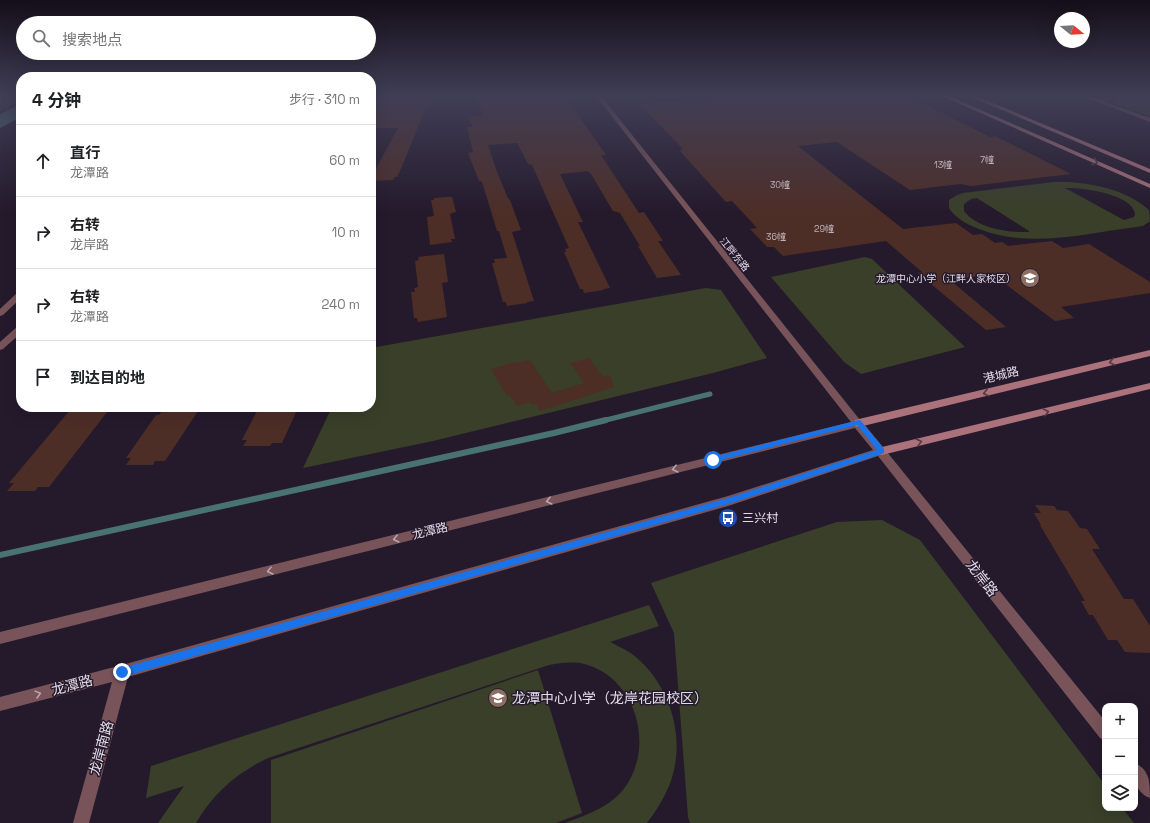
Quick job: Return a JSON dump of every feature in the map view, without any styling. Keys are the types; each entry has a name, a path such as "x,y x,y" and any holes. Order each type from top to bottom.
{"main road":[{"path":"1032,134 1150,186"},
{"path":"1063,134 1150,171"},
{"name":"港城路","path":"859,423 1150,354"},
{"path":"882,451 1150,386"}],"street":[{"name":"江畔东路","path":"628,134 730,264 859,423"},
{"path":"0,313 16,299"},
{"path":"0,347 16,333"},
{"name":"龙岸路","path":"859,423 1102,729"},
{"name":"龙潭路","path":"0,638 859,423"},
{"name":"龙潭路","path":"0,704 122,672 728,501 882,451"},
{"name":"龙岸南路","path":"80,823 122,672"},
{"path":"1138,775 1150,790"}],"shaded area":[{"path":"1054,182 1079,183 1104,187 1128,196 1149,210 1150,221 1143,226 1074,236 1033,239 1012,237 992,233 972,226 956,216 949,208 949,200 963,193","holes":["1065,188 1094,191 1116,197 1125,201 1132,207 1135,214 1134,217 1124,220","977,198 1029,231 1029,232 1012,232 977,222 964,211 964,204 971,199"]},
{"path":"865,257 872,259 965,347 861,374 844,362 771,277"},
{"path":"706,288 721,290 767,358 713,373 433,441 303,468 330,412 376,412 376,347"},
{"path":"882,520 920,540 1102,781 1102,811 1124,811 1134,823 690,823 688,817 674,633 651,583 837,522"},
{"path":"649,605 659,626 610,642 637,658 649,670 659,684 673,717 677,752 674,769 669,786 664,796 647,823 565,823 611,802 623,790 633,773 638,754 639,734 635,714 627,697 615,681 599,670 580,663 549,665 268,758 246,770 227,784 210,802 196,823 158,823 184,786 146,798 151,766"},
{"path":"538,670 582,813 556,823 271,823 271,760"}],"building":[{"path":"395,134 415,134 397,177 393,180 376,181 376,169"},
{"path":"469,134 592,134 606,155 601,155 639,213 644,212 663,241 658,241 681,275 657,278 620,213 613,211 588,171 560,174 583,222 578,222 610,288 584,293 583,289 580,289 564,252 566,252 565,249 569,248 532,165 528,164 517,143 488,145 497,172 510,200 521,230 512,232 534,301 507,306 506,302 503,302 492,263 495,263 494,259 507,258 482,182 479,181 468,153 473,152"},
{"path":"669,134 985,134 990,137 995,136 1071,174 971,186 960,184 910,190 837,142 798,146 903,229 956,223 973,235 982,234 995,243 1002,242 1008,246 1052,241 1063,248 1089,244 1150,282 1150,293 1061,307 1074,318 1055,321 992,274 950,280 1006,327 986,330 918,273 922,272 886,241 783,256 774,247 767,247 750,229 757,228 732,201 726,202 680,151 682,151 680,149 683,149"},
{"path":"452,197 456,212 450,214 455,239 451,239 452,242 430,245 427,217 434,216 431,200 434,200 434,198"},
{"path":"444,254 448,282 442,283 447,317 418,322 417,318 414,318 411,292 415,292 414,288 418,287 415,261 419,260 418,257"},
{"path":"589,358 603,377 610,375 614,387 540,411 536,404 532,405 530,402 517,406 510,395 507,396 491,369 514,362 530,360 552,393 584,383 570,363"},
{"path":"68,412 107,412 49,487 38,487 35,491 7,491 14,483 9,483"},
{"path":"161,412 197,412 165,461 155,461 153,465 126,465 131,458 126,458 156,415 159,415"},
{"path":"256,412 296,412 282,443 272,443 270,446 243,446 247,440 242,440"},
{"path":"1035,505 1054,506 1057,510 1068,511 1080,528 1087,529 1100,549 1092,549 1124,599 1133,599 1150,626 1150,653 1125,652 1117,640 1108,640 1093,615 1089,615 1081,601 1085,601 1034,513 1041,513"}],"waterway":[{"path":"0,555 554,433 710,394"}],"place":[{"name":"龙潭中心小学（江畔人家校区）","path":"1030,278"},
{"name":"三兴村","path":"728,518"},
{"name":"龙潭中心小学（龙岸花园校区）","path":"498,698"}],"route":[{"path":"122,672 728,501 882,451 859,423 713,460"}]}
